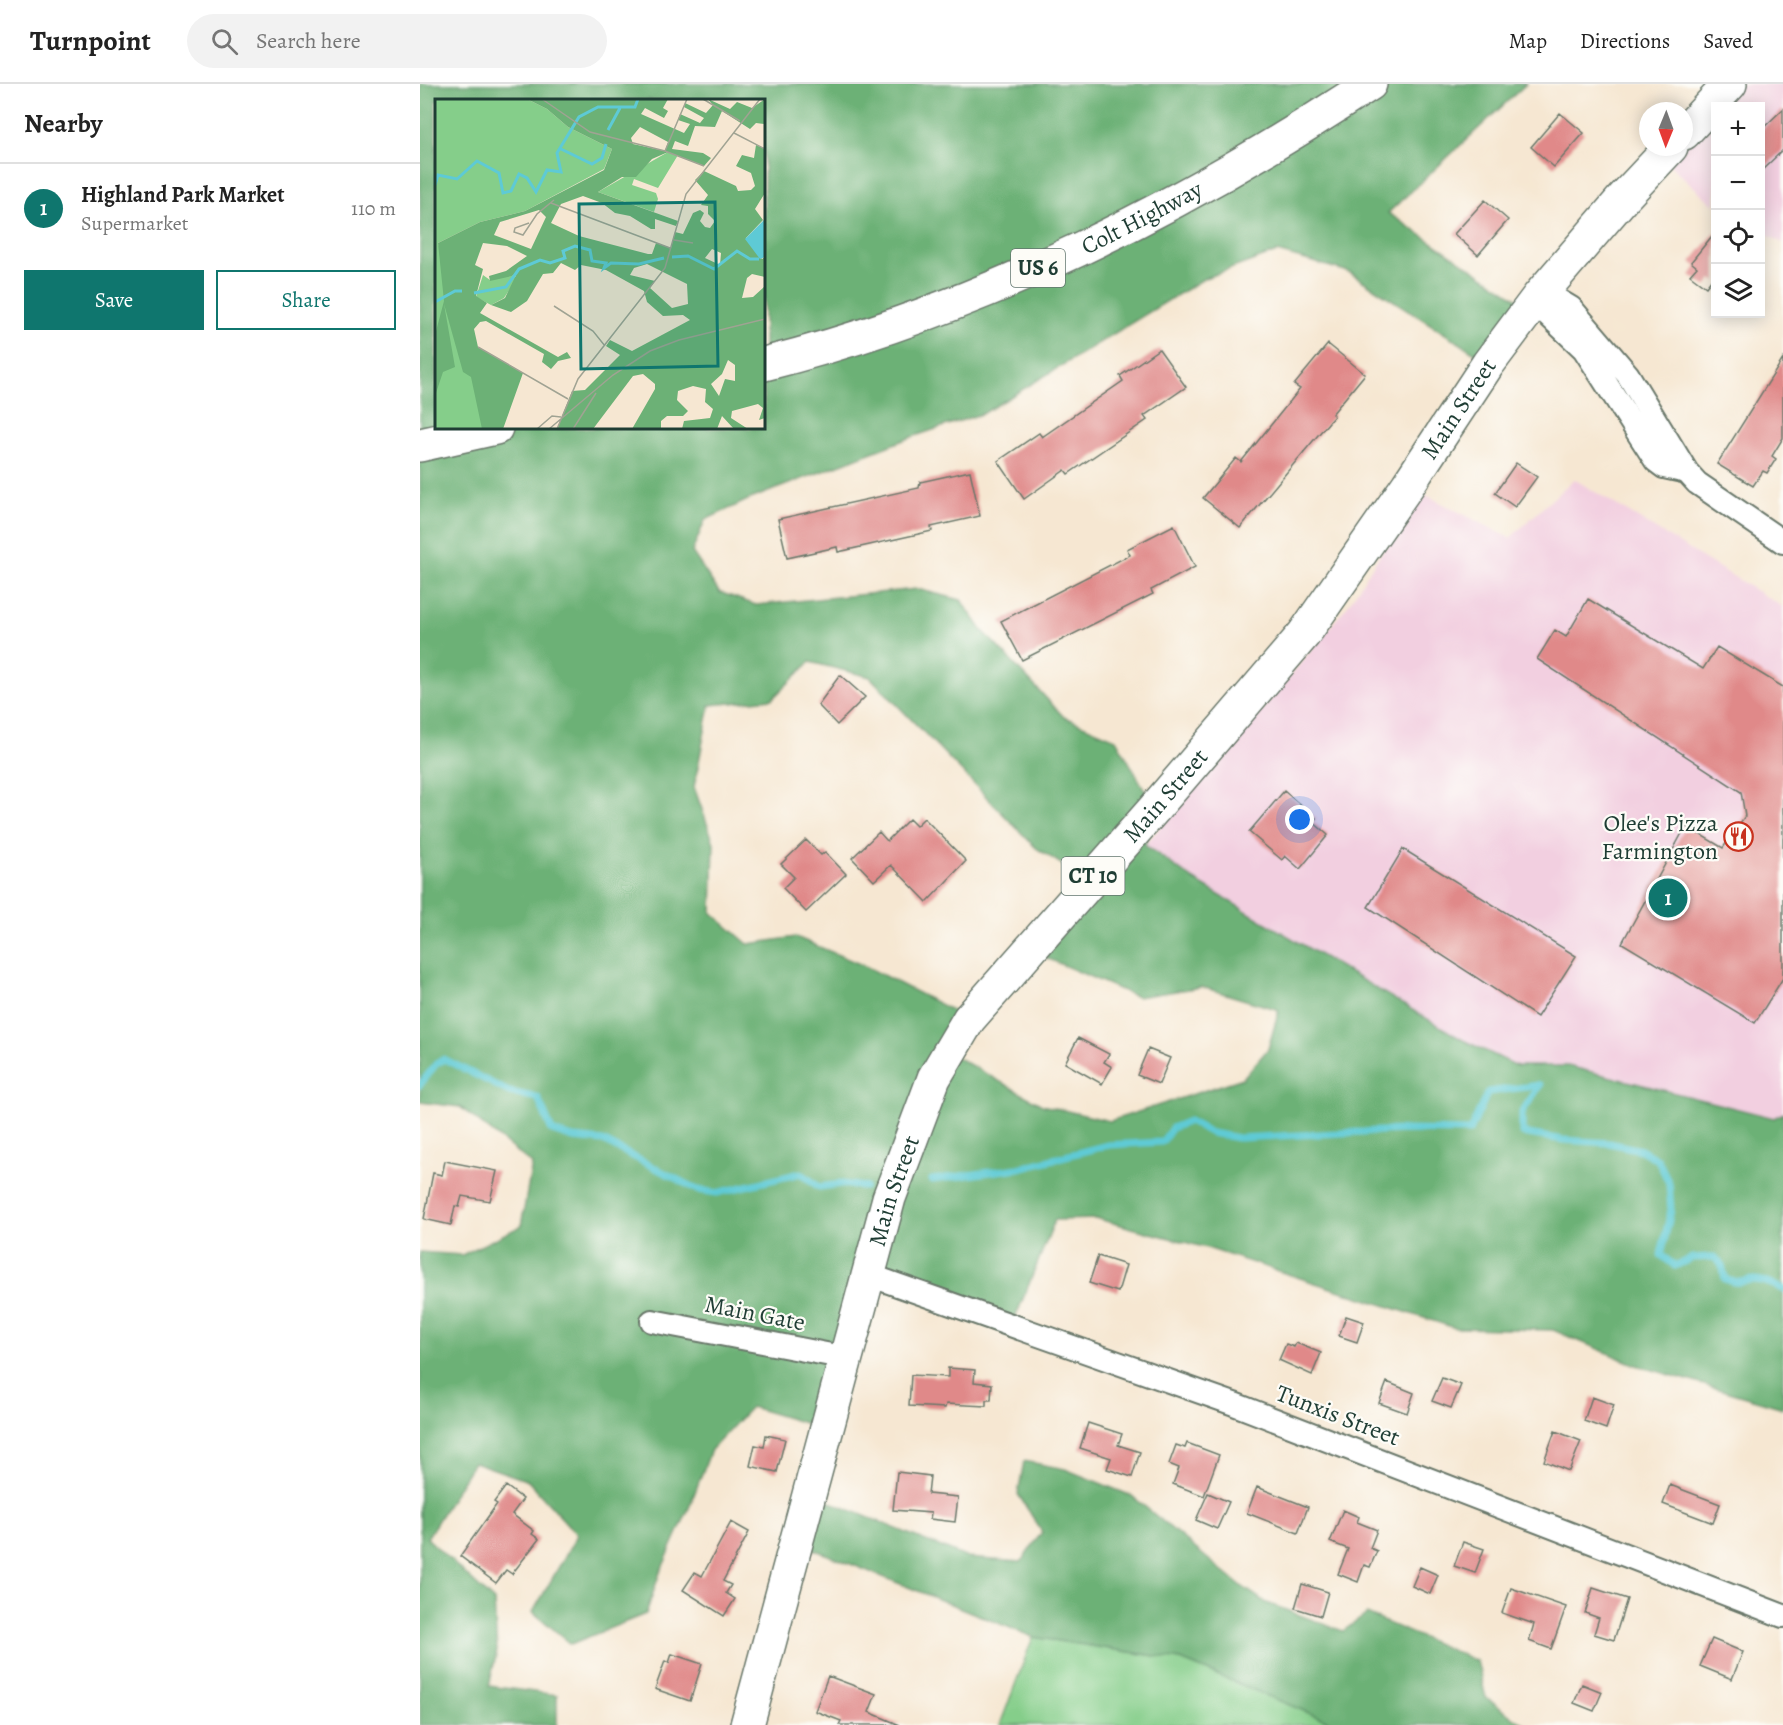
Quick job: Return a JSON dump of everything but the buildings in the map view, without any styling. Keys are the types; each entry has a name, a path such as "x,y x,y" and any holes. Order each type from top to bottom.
{"highway":[{"path":"1296,132 1356,84"},
{"name":"Colt Highway","path":"765,364 878,331 1022,276 1163,209 1296,132 1370,84"},
{"path":"1693,123 1730,84"},
{"name":"Main Street","path":"747,1725 889,1198 934,1078 969,1019 1155,808 1304,634 1408,485 1488,364 1539,296 1663,156"},
{"path":"420,445 492,429"}],"street":[{"path":"1539,296 1556,299 1571,308 1628,375 1687,472 1697,483 1783,542"},
{"name":"Tunxis Street","path":"869,1275 1234,1404 1783,1616"},
{"name":"Main Gate","path":"652,1320 847,1358"}],"shaded area":[{"path":"1730,84 1783,84 1783,243 1765,234 1765,102 1713,102"},
{"path":"1711,104 1711,202 1661,157 1693,156 1693,123"},
{"path":"1574,479 1783,607 1783,1113 1775,1118 1568,1066 1517,1066 1463,1040 1194,880 1145,845 1283,685 1348,605 1420,492 1510,538"}],"green space":[{"path":"420,84 1526,84 1388,213 1530,307 1489,362 1349,272 1277,252 1205,278 984,413 909,438 750,499 705,520 692,552 719,592 756,605 917,589 961,600 982,630 1064,717 1116,739 1155,808 1145,845 1194,880 1463,1040 1517,1066 1568,1066 1774,1118 1783,1113 1783,1408 1636,1365 1553,1330 1455,1328 1207,1248 1098,1219 1055,1220 1012,1326 869,1275 828,1430 751,1407 711,1450 689,1508 659,1575 646,1614 571,1644 533,1612 577,1535 528,1481 474,1462 427,1538 494,1601 497,1651 489,1686 557,1695 557,1725 420,1725 420,1252 462,1255 521,1226 532,1164 460,1107 420,1102","holes":["810,662 870,677 1036,848 1088,881 1028,950 1137,997 1202,987 1279,1010 1268,1049 1243,1078 1110,1121 1042,1105 949,1053 969,1019 867,967 796,937 748,944 712,913 714,843 694,787 710,705 772,699"]},
{"path":"1024,1461 1065,1469 1132,1496 1237,1583 1267,1603 1343,1631 1367,1614 1477,1661 1486,1698 1525,1725 1338,1725 1181,1660 1033,1637 798,1543 811,1494 968,1558 1021,1562 1042,1532 1018,1494"},
{"path":"1033,1637 1181,1660 1338,1725 1000,1725"}],"waterway":[{"path":"420,1085 436,1064 444,1059 509,1092 538,1098 552,1131 573,1138 603,1141 698,1190 717,1193 801,1173 819,1187 842,1184 865,1187"},
{"path":"932,1180 1019,1168 1108,1145 1162,1142 1172,1128 1189,1121 1211,1133 1238,1138 1403,1130 1470,1131 1488,1092 1540,1085 1522,1112 1522,1133 1563,1140 1609,1143 1641,1150 1658,1160 1669,1183 1671,1210 1661,1255 1675,1266 1692,1258 1714,1257 1722,1265 1725,1279 1737,1282 1761,1281 1783,1289"}],"place":[{"name":"Olee's Pizza Farmington","path":"1739,837"},
{"name":"Highland Park Market","path":"1668,898"}]}
